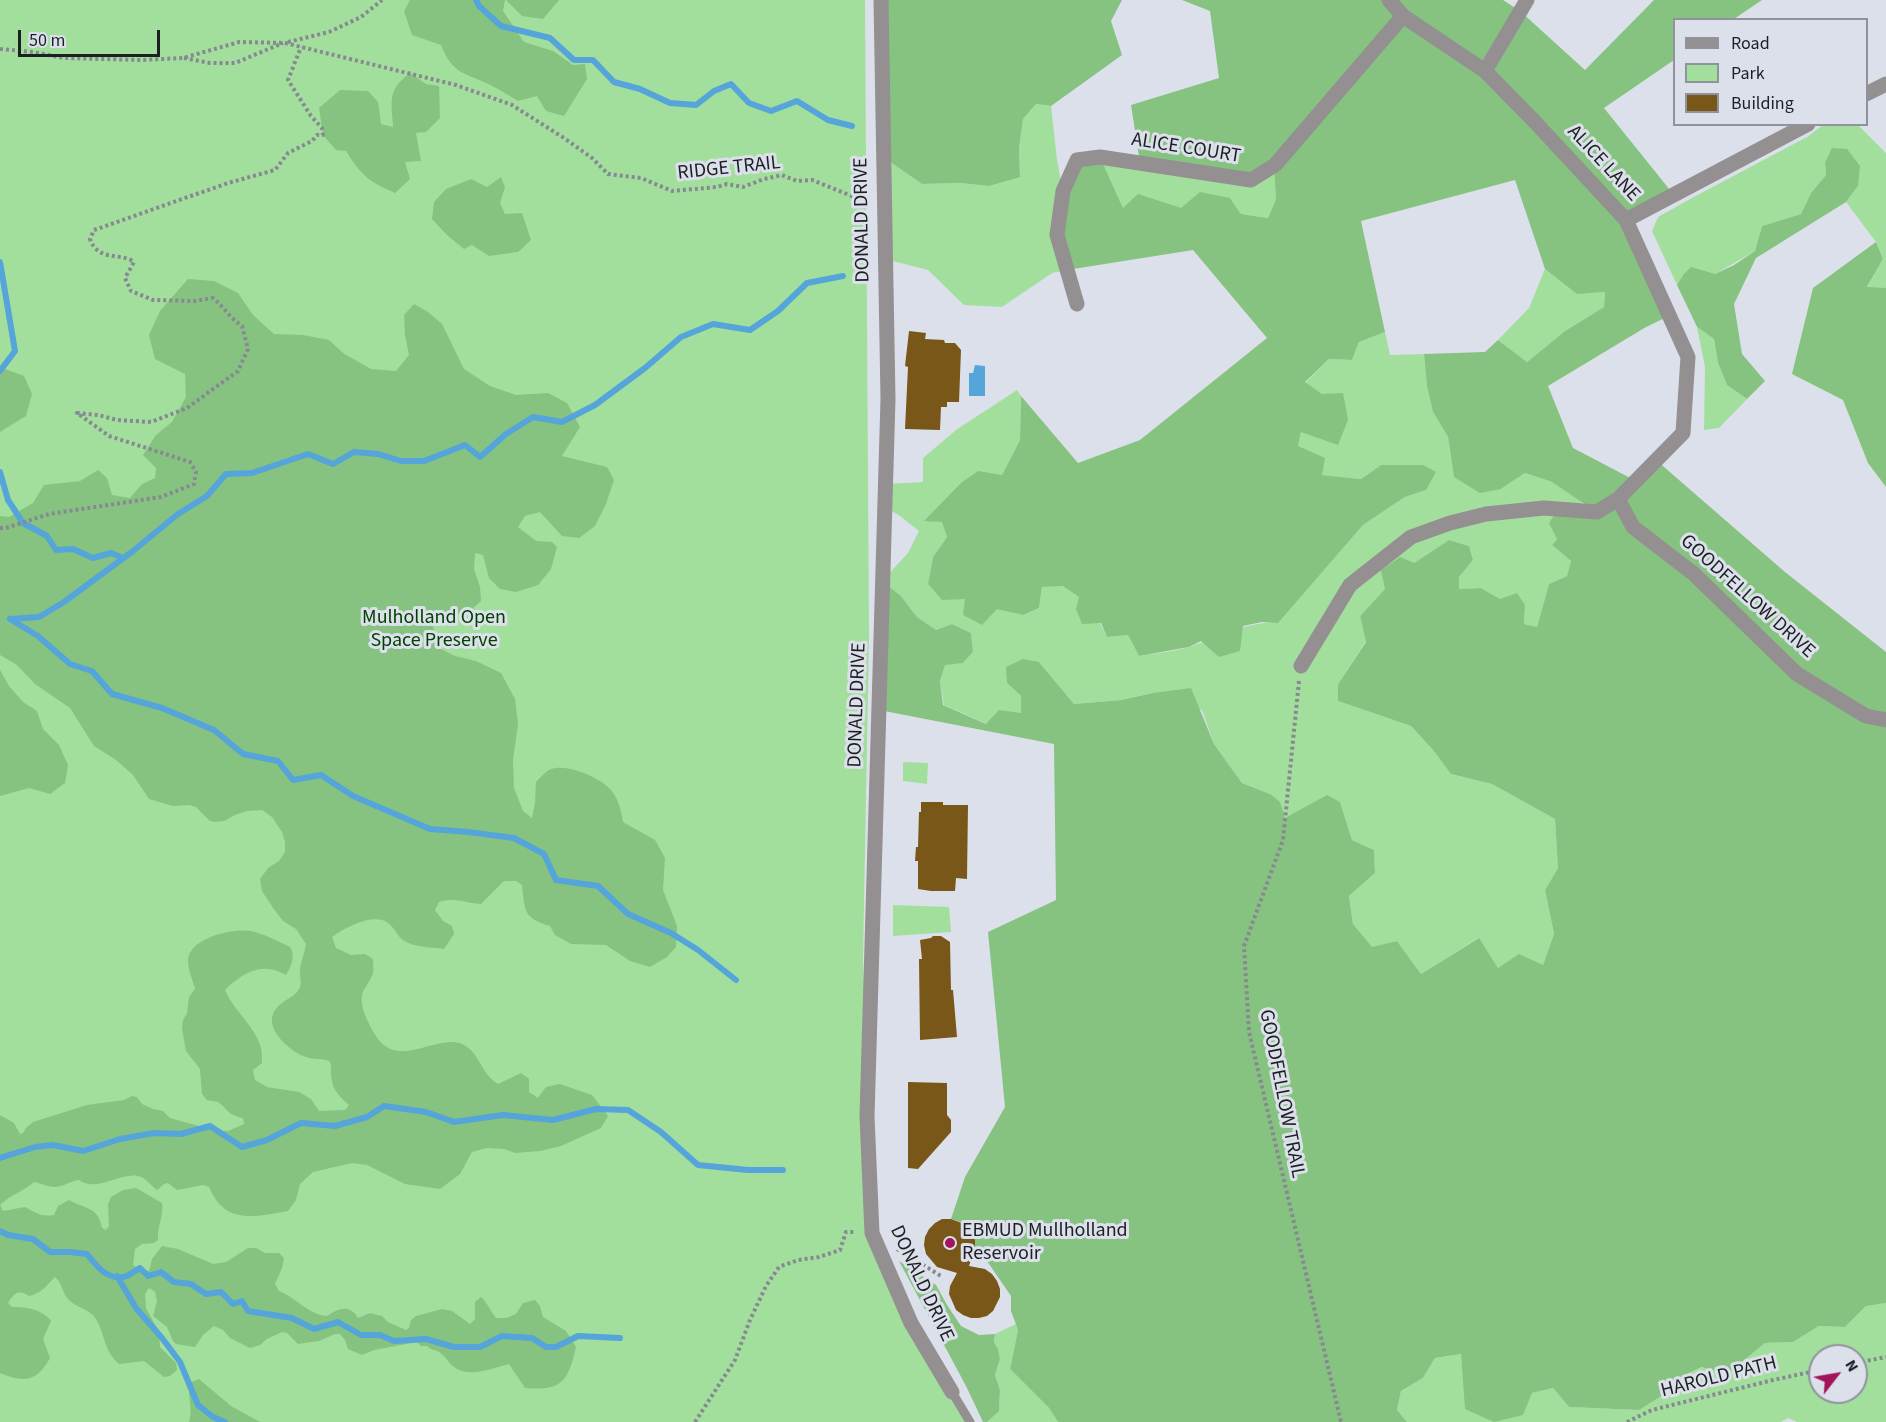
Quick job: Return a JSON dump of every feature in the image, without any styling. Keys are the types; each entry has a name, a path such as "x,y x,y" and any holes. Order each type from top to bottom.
{"street":[{"name":"DONALD DRIVE","path":"881,0 888,399 867,1116 872,1233 911,1323 952,1392"},
{"name":"ALICE LANE","path":"1389,0 1403,16 1485,71 1626,220 1688,357 1683,433 1618,500"},
{"path":"1485,71 1527,0"},
{"name":"ALICE COURT","path":"1077,304 1057,235 1063,191 1077,160 1100,157 1251,180 1275,165 1403,16"},
{"path":"1868,93 1886,84"},
{"path":"1626,220 1805,126"},
{"path":"1301,666 1350,585 1411,537 1450,523 1486,514 1544,508 1597,512 1618,500"},
{"name":"GOODFELLOW DRIVE","path":"1618,500 1633,527 1694,573 1797,674 1866,716 1886,720"}],"lane":[{"path":"952,1392 970,1422"}],"path":[{"path":"285,43 329,32 361,17 382,0"},
{"name":"RIDGE TRAIL","path":"183,58 239,42 285,43 456,85 512,105 564,138 608,174 640,178 672,191 702,189 727,184 743,187 764,178 782,175 797,181 812,180 884,208"},
{"name":"RIDGE TRAIL","path":"0,49 64,58 141,60 183,58 210,63 235,63 285,43"},
{"path":"0,528 49,514 161,497 194,484 196,472 190,462 109,436 77,413 117,420 151,422 188,408 238,371 248,349 242,326 230,318 213,298 195,301 153,300 131,291 125,278 134,262 127,258 110,257 92,246 90,239 94,230 228,183 275,170 288,153 312,141 317,135 322,135 322,128 310,116 288,80 301,47"},
{"name":"GOODFELLOW TRAIL","path":"1301,666 1283,840 1244,946 1249,1032 1341,1422"},
{"path":"695,1422 735,1359 766,1286 779,1267 840,1250 846,1232 872,1233 941,1276"},
{"path":"1868,1361 1886,1357"},
{"name":"HAROLD PATH","path":"1627,1422 1652,1410 1808,1373"}],"green space":[{"name":"Mulholland Open Space Preserve","path":"0,0 865,0 869,635 863,961 872,1233 970,1422 0,1422"},
{"path":"410,0 505,0 503,11 524,42 553,51 573,65 585,64 587,79 564,116 546,111 537,96 518,101 456,68 441,45 412,35 404,11"},
{"path":"506,0 559,0 543,19 522,16"},
{"path":"881,0 1122,0 1111,21 1122,55 1051,106 1036,104 1023,119 1019,149 1020,177 989,186 960,183 922,184 883,157"},
{"path":"1182,0 1503,0 1520,11 1585,70 1654,0 1762,0 1735,18 1673,18 1673,61 1604,108 1674,195 1626,220 1669,316 1646,327 1548,386 1573,448 1636,481 1656,460 1785,572 1886,652 1886,1303 1866,1306 1845,1327 1819,1326 1793,1342 1765,1343 1727,1374 1702,1367 1670,1382 1666,1393 1639,1410 1569,1407 1553,1388 1532,1393 1523,1415 1494,1422 1465,1409 1461,1354 1435,1358 1423,1378 1401,1391 1397,1410 1407,1422 1058,1422 1049,1408 1010,1369 1018,1330 1011,1311 1011,1296 975,1248 972,1232 962,1223 951,1219 965,1177 1005,1107 988,932 1056,900 1054,744 879,710 882,581 901,596 917,617 936,630 952,624 971,633 973,652 963,663 945,665 940,681 943,705 986,724 999,710 1021,713 1021,696 1007,683 1006,667 1023,659 1039,662 1074,704 1121,700 1191,688 1214,744 1242,783 1270,794 1280,802 1285,818 1327,795 1340,802 1352,840 1374,850 1375,873 1349,896 1353,924 1372,947 1397,941 1421,974 1479,938 1498,968 1519,954 1543,965 1554,934 1545,890 1558,868 1555,819 1492,784 1451,774 1411,726 1338,701 1338,684 1366,642 1360,616 1385,589 1381,570 1400,557 1414,563 1449,540 1469,546 1473,560 1459,577 1459,589 1481,588 1500,599 1517,593 1525,605 1524,624 1537,627 1549,584 1567,576 1571,561 1552,545 1557,539 1549,523 1558,509 1595,511 1552,482 1525,473 1501,489 1480,493 1454,477 1448,437 1433,412 1427,387 1424,354 1485,352 1498,340 1527,362 1565,331 1604,307 1605,292 1577,294 1545,269 1515,180 1361,221 1385,332 1359,342 1352,360 1329,359 1305,382 1322,394 1343,393 1348,420 1338,445 1301,432 1298,446 1325,458 1322,475 1361,479 1381,465 1423,465 1436,472 1426,490 1405,497 1363,525 1278,623 1262,622 1243,626 1240,651 1219,657 1201,641 1189,647 1139,656 1128,635 1107,637 1101,623 1082,624 1076,609 1079,597 1063,586 1042,587 1039,608 1023,615 997,609 982,625 963,615 965,599 942,600 928,584 933,557 947,537 942,522 924,521 961,483 978,471 1002,475 1020,440 1021,396 1078,463 1140,440 1267,338 1193,250 1067,270 1057,235 1077,160 1100,157 1123,208 1138,194 1181,208 1200,192 1230,198 1241,214 1268,218 1276,199 1274,166 1251,180 1140,163 1131,105 1219,78 1210,11"},
{"path":"410,73 426,84 439,86 440,118 426,132 416,133 421,161 405,162 410,179 395,193 366,177 346,151 336,150 323,135 319,108 340,90 368,91 378,102 381,124 393,127 392,97 402,79"},
{"path":"1036,104 1051,106 1063,191 1067,270 1052,273 1002,307 964,305 928,270 885,259 883,157 922,184 960,183 989,186 1020,176 1019,149 1023,119"},
{"path":"1822,126 1859,126 1886,153 1886,288 1867,288 1883,259 1876,242 1846,202 1858,186 1825,163 1826,175 1811,193 1801,214 1762,226 1755,251 1715,274 1683,275 1677,285 1652,231 1658,217 1807,137"},
{"path":"1832,148 1847,149 1860,166 1858,186 1846,202 1756,258 1734,304 1742,354 1765,381 1747,399 1727,385 1718,363 1714,339 1697,327 1677,285 1691,267 1715,274 1734,265 1755,251 1762,226 1801,214 1811,193 1826,175 1825,163"},
{"path":"1100,157 1275,165 1276,199 1268,218 1241,214 1230,198 1181,209 1123,208"},
{"path":"501,177 505,187 500,203 505,214 522,213 531,240 518,252 489,256 472,245 464,249 432,219 434,202 446,189 471,179 487,187"},
{"path":"1876,242 1883,259 1867,287 1886,288 1886,487 1868,463 1843,400 1792,374 1813,288"},
{"path":"1545,269 1577,293 1605,292 1604,307 1565,331 1527,362 1498,340 1529,308"},
{"path":"188,279 214,281 238,293 253,315 274,334 303,335 329,340 343,353 371,369 396,371 409,355 404,315 414,304 442,324 464,369 490,386 516,395 548,393 567,403 580,427 562,456 607,467 614,480 595,526 579,538 562,536 540,512 525,516 518,527 536,541 552,542 557,547 551,569 538,585 516,592 500,589 489,578 483,555 475,553 474,569 480,587 481,601 470,611 456,614 433,626 439,648 501,673 515,699 518,724 513,760 514,788 523,811 532,818 536,782 547,771 566,768 584,773 607,786 618,802 623,822 655,840 665,858 663,890 677,926 676,947 667,957 650,967 630,961 606,945 571,944 555,935 550,926 530,916 525,907 522,885 516,881 504,881 481,904 456,900 439,902 435,910 443,921 452,926 454,934 444,949 407,943 388,923 375,919 351,926 332,937 336,948 351,955 365,954 373,959 372,977 362,994 362,1003 370,1026 383,1045 394,1050 405,1051 440,1043 462,1044 473,1052 487,1074 498,1084 521,1073 529,1079 529,1092 538,1098 546,1087 560,1084 592,1095 608,1116 601,1128 561,1146 515,1153 504,1149 487,1148 472,1152 460,1174 440,1189 405,1184 367,1165 352,1163 313,1172 300,1184 296,1200 288,1211 264,1215 242,1216 232,1213 223,1208 209,1187 203,1185 177,1190 168,1183 157,1190 138,1176 93,1184 79,1180 54,1187 34,1182 0,1205 0,1115 14,1123 20,1134 33,1122 87,1105 124,1100 132,1096 137,1097 142,1104 163,1111 170,1118 213,1130 228,1131 244,1124 243,1118 231,1114 218,1102 207,1100 202,1094 200,1069 186,1051 182,1029 189,997 195,989 188,964 190,953 195,946 212,936 243,930 256,932 290,947 293,954 286,975 270,969 256,970 239,978 225,990 254,1033 261,1048 262,1063 253,1070 255,1080 267,1087 299,1092 311,1099 319,1111 345,1110 349,1105 334,1089 329,1061 300,1055 282,1040 273,1027 275,1010 294,995 300,987 300,968 306,944 296,929 283,921 262,891 260,879 285,852 282,832 272,817 262,810 247,811 224,821 214,822 196,807 173,806 149,799 133,775 116,760 94,746 70,708 35,684 17,665 0,655 0,516 9,517 33,503 44,485 80,481 98,470 107,478 112,495 130,498 142,484 155,478 156,468 143,455 156,435 172,422 186,397 185,374 155,359 149,335 160,311"},
{"path":"1697,327 1714,339 1718,363 1727,385 1747,399 1719,428 1704,430 1705,367"},
{"path":"1385,332 1390,355 1424,354 1427,387 1433,412 1448,437 1454,477 1501,489 1525,473 1552,482 1582,501 1579,511 1552,545 1571,561 1567,576 1549,584 1537,627 1524,624 1525,605 1500,599 1481,588 1459,589 1459,577 1473,560 1469,546 1449,540 1414,563 1360,616 1366,641 1338,684 1338,701 1411,726 1451,774 1492,784 1555,819 1558,868 1545,890 1554,934 1543,965 1498,968 1478,938 1421,974 1397,941 1372,948 1353,924 1349,896 1375,873 1374,850 1352,840 1340,802 1285,818 1270,794 1242,783 1214,744 1202,710 1153,693 1121,700 1074,704 1039,662 1007,683 1021,696 1021,714 987,724 944,705 940,681 945,664 963,663 973,652 971,633 952,624 936,630 917,617 901,596 882,581 908,553 919,531 885,507 885,484 923,482 923,458 956,430 1017,390 1021,396 1020,440 1002,475 925,520 943,522 947,537 933,557 928,584 942,599 965,599 1023,615 1039,608 1042,587 1062,586 1083,600 1095,615 1107,637 1128,635 1139,656 1183,649 1244,627 1278,622 1363,525 1405,497 1426,490 1423,465 1381,465 1361,479 1322,475 1298,446 1301,432 1322,394 1305,383 1329,359 1352,360 1359,342"},
{"path":"0,367 24,376 32,394 26,416 0,432"},
{"path":"0,670 9,686 23,702 37,711 43,729 59,745 68,765 65,783 50,794 29,788 0,796"},
{"path":"903,762 928,763 927,784 903,781"},
{"path":"893,905 949,907 951,932 893,936"},
{"path":"136,1188 162,1203 158,1240 154,1243 142,1244 135,1249 133,1265 137,1268 149,1271 152,1259 162,1246 178,1249 213,1264 226,1262 248,1248 256,1248 265,1253 279,1253 284,1258 275,1284 279,1291 308,1309 327,1316 340,1309 348,1309 358,1318 370,1313 382,1316 388,1322 406,1330 416,1316 442,1309 452,1311 470,1324 475,1319 475,1302 481,1297 496,1318 506,1318 516,1314 523,1303 535,1300 540,1306 543,1317 566,1331 576,1347 573,1359 570,1369 561,1382 555,1386 537,1389 525,1388 509,1364 483,1371 463,1371 454,1367 439,1352 427,1346 421,1346 417,1342 374,1350 362,1355 348,1349 340,1334 319,1341 298,1344 287,1333 282,1332 250,1348 230,1338 223,1330 214,1326 203,1335 195,1347 176,1344 167,1327 153,1316 157,1301 155,1292 149,1288 145,1294 146,1308 159,1332 160,1347 176,1363 177,1370 170,1376 164,1377 144,1361 119,1364 107,1348 96,1319 69,1300 55,1277 37,1293 29,1296 17,1293 8,1303 12,1307 38,1311 51,1321 43,1339 50,1358 35,1376 16,1378 0,1373 0,1205 3,1211 25,1207 39,1214 54,1215 58,1206 69,1200 94,1212 102,1228 106,1230 109,1226 108,1204 111,1197 123,1190"},
{"path":"899,1261 936,1285 961,1326 979,1335 995,1334 994,1342 1000,1359 995,1375 1000,1390 999,1411 987,1422 983,1422"},
{"path":"1886,1303 1886,1422 1797,1422 1788,1418 1781,1422 1407,1422 1397,1410 1401,1391 1423,1378 1435,1358 1461,1354 1464,1380 1532,1393 1553,1388 1569,1407 1639,1410 1670,1382 1703,1367 1727,1374 1765,1343 1793,1342 1819,1326 1845,1327 1866,1306"},
{"path":"1016,1324 1018,1330 1010,1369 1049,1408 1058,1422 987,1422 999,1410 1000,1390 995,1375 1000,1359 994,1342 995,1334"},
{"path":"199,1379 231,1406 260,1422 189,1422 191,1412 189,1383"}],"water":[{"path":"975,365 985,366 985,396 969,396 969,373 973,373"}],"building":[{"path":"909,331 926,333 925,339 955,343 961,350 959,402 947,402 947,407 941,407 940,430 905,429 908,367 905,366"},
{"path":"921,802 968,805 967,879 956,878 955,891 918,889 918,861 915,861"},
{"path":"941,936 950,942 951,990 953,990 957,1037 920,1040 919,959 922,959 920,940"},
{"path":"908,1082 947,1083 947,1115 951,1120 951,1132 918,1169 908,1168"},
{"path":"942,1219 951,1219 967,1225 975,1240 969,1266 985,1269 997,1281 1000,1297 993,1311 987,1316 971,1318 956,1310 949,1294 950,1286 957,1273 937,1267 926,1254 925,1237 929,1229"}],"waterway":[{"path":"476,0 479,6 501,26 550,38 574,60 593,60 614,82 640,89 670,103 696,105 714,91 731,84 749,103 771,111 797,101 828,120 852,126"},
{"path":"0,262 15,351 0,371"},
{"path":"10,619 39,617 64,602 178,514 207,496 226,474 252,473 308,454 333,464 354,452 378,454 401,461 424,461 465,445 480,457 506,434 533,417 562,422 595,405 645,368 681,337 713,324 750,330 778,311 807,283 843,276"},
{"path":"0,472 8,500 23,523 47,536 56,550 73,549 93,558 111,553 123,558"},
{"path":"10,619 38,636 70,664 92,671 112,694 162,708 214,730 243,754 278,761 293,780 321,775 353,796 430,829 514,838 544,854 556,880 598,886 628,914 671,933 698,950 736,980"},
{"path":"0,1158 35,1147 53,1145 83,1151 120,1139 154,1133 181,1134 210,1126 242,1147 267,1140 301,1123 335,1126 367,1117 384,1106 426,1112 454,1122 503,1115 553,1120 596,1109 628,1110 661,1132 698,1165 748,1170 783,1170"},
{"path":"0,1231 8,1235 33,1239 50,1252 87,1254 99,1268 115,1277 127,1276 140,1268 148,1276 161,1272 174,1282 191,1284 206,1294 221,1292 233,1304 242,1301 248,1311 292,1318 314,1329 338,1322 361,1335 380,1335 394,1341 426,1339 454,1347 480,1347 502,1336 532,1338 546,1347 556,1347 578,1336 620,1338"},
{"path":"117,1276 136,1308 180,1362 198,1405 213,1417 225,1422"}],"place":[{"name":"EBMUD Mullholland Reservoir","path":"950,1243"}]}
